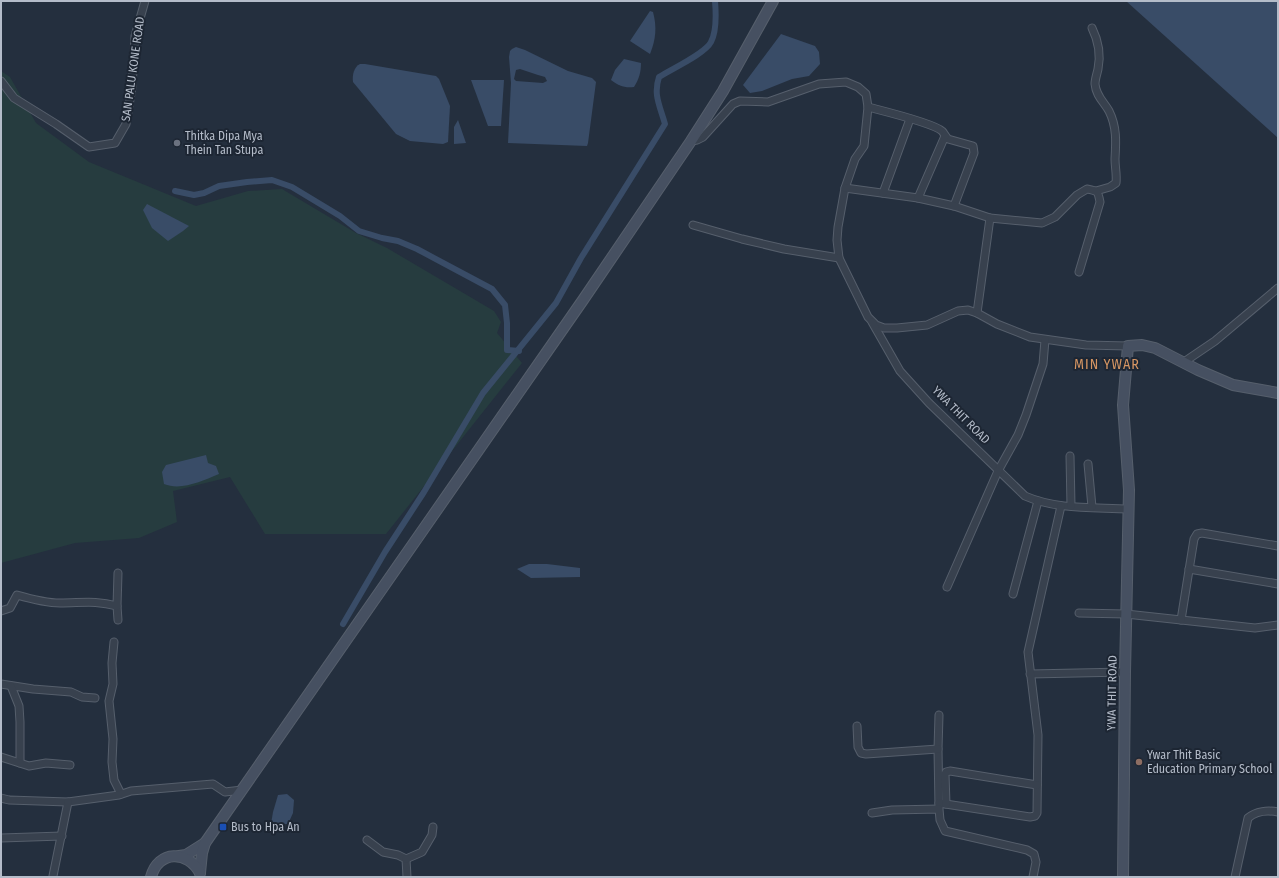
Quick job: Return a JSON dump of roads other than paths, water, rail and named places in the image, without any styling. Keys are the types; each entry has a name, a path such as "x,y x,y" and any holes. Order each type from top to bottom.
{"main road":[{"path":"201,876 202,853 205,843 583,300 691,140 722,91 772,1"},
{"name":"YWA THIT ROAD","path":"1123,877 1129,490 1123,405 1128,346 1142,345 1156,348 1233,385 1278,393"},
{"path":"150,875 162,860 170,857 186,855 205,843"},
{"path":"177,856 192,861 197,867 201,876"}],"street":[{"name":"SAN PALU KONE ROAD","path":"1,82 14,98 56,124 89,147 115,143 126,124 132,87 135,36 145,1"},
{"path":"845,188 918,198 954,206 990,218 1042,223 1055,217 1077,195 1087,189 1096,191 1110,188 1116,183 1115,128 1109,111 1100,100 1096,91 1095,83 1100,59 1096,36 1092,28"},
{"name":"YWA THIT ROAD","path":"691,140 697,140 703,137 733,104 740,101 768,102 819,84 846,82 866,94 868,107 864,146 856,159 845,188 838,227 837,240 839,258 868,317 900,371 929,403 1025,496 1038,501 1061,506 1129,509"},
{"path":"868,107 931,126 943,132 948,139 972,146 974,153 954,206"},
{"path":"883,193 910,119"},
{"path":"918,198 945,136"},
{"path":"1079,272 1100,202 1096,191"},
{"path":"977,313 990,218"},
{"path":"693,225 784,249 839,258"},
{"path":"1184,362 1215,341 1278,288"},
{"name":"YWA THIT ROAD","path":"868,317 876,325 884,328 896,328 927,325 963,310 977,313 996,324 1030,338 1086,345 1128,346"},
{"path":"946,587 998,471 1018,436 1033,397 1043,364 1045,340"},
{"path":"1070,456 1071,506"},
{"path":"1088,464 1092,507"},
{"path":"1013,594 1038,501"},
{"path":"872,813 941,805 1030,817 1035,816 1038,813 1038,735 1030,674 1029,647 1061,506"},
{"path":"1181,620 1194,539 1197,534 1202,533 1278,546"},
{"path":"1189,569 1278,584"},
{"path":"118,573 118,620"},
{"path":"1,611 10,608 17,595 59,603 88,601 102,602 117,606"},
{"path":"1080,612 1126,614 1255,628 1278,625"},
{"path":"114,642 112,663 113,684 109,701 113,739 112,762 114,780 121,794"},
{"path":"1030,674 1126,672"},
{"path":"1,684 71,692 82,696 95,698"},
{"path":"11,686 19,706 20,763"},
{"path":"939,715 938,749 941,805"},
{"path":"857,726 858,747 861,753 866,754 938,749"},
{"path":"1,757 29,766 46,763 70,765"},
{"path":"1033,877 1036,862 1034,854 1027,850 944,831 940,820 946,772 950,771 1037,786"},
{"path":"1,798 9,800 68,802 121,794 131,791 212,784 225,792 242,790"},
{"path":"53,876 68,802"},
{"path":"1235,877 1248,818 1256,813 1265,811 1278,812"},
{"path":"406,859 422,852 432,835 433,827"},
{"path":"1,838 62,836"},
{"path":"367,840 383,852 398,855 406,859"},
{"path":"406,859 407,877"}],"water":[{"path":"1126,1 1278,1 1278,138"},
{"path":"650,11 653,12 655,38 650,54 630,41"},
{"path":"781,34 815,46 819,52 820,64 809,76 792,79 762,91 750,93 743,85"},
{"path":"516,47 525,50 568,71 592,78 596,82 587,146 508,143 511,83 509,57 512,49","holes":["520,69 545,77 547,81 543,83 516,81 514,79 516,70"]},
{"path":"624,59 641,63 641,69 634,87 622,86 611,80 615,70"},
{"path":"360,64 436,76 439,79 450,106 448,142 443,144 410,141 396,134 353,82 354,72 356,67"},
{"path":"471,80 504,80 501,126 488,126"},
{"path":"458,120 466,143 454,144 454,127"},
{"path":"147,204 189,226 168,241 152,228 143,210"},
{"path":"206,455 208,463 216,466 219,474 184,486 171,486 164,484 162,472 166,465"},
{"path":"529,564 547,564 580,568 580,577 531,578 517,569"},
{"path":"287,794 294,800 293,813 288,824 271,824 278,795"}],"waterway":[{"path":"343,624 385,552 424,492 483,393 556,303 581,258 665,124 657,95 657,83 659,77 708,47 713,38 715,27 715,1"},
{"path":"175,191 194,195 204,193 219,186 272,180 292,187 340,216 359,231 398,241 417,249 492,289 505,305 507,350 519,351"}],"place":[{"name":"Thitka Dipa Mya Thein Tan Stupa","path":"177,143"},
{"name":"Ywar Thit Basic Education Primary School","path":"1139,762"},
{"name":"Bus to Hpa An","path":"223,827"}],"district":[{"name":"MIN YWAR","path":"1107,364"}]}
